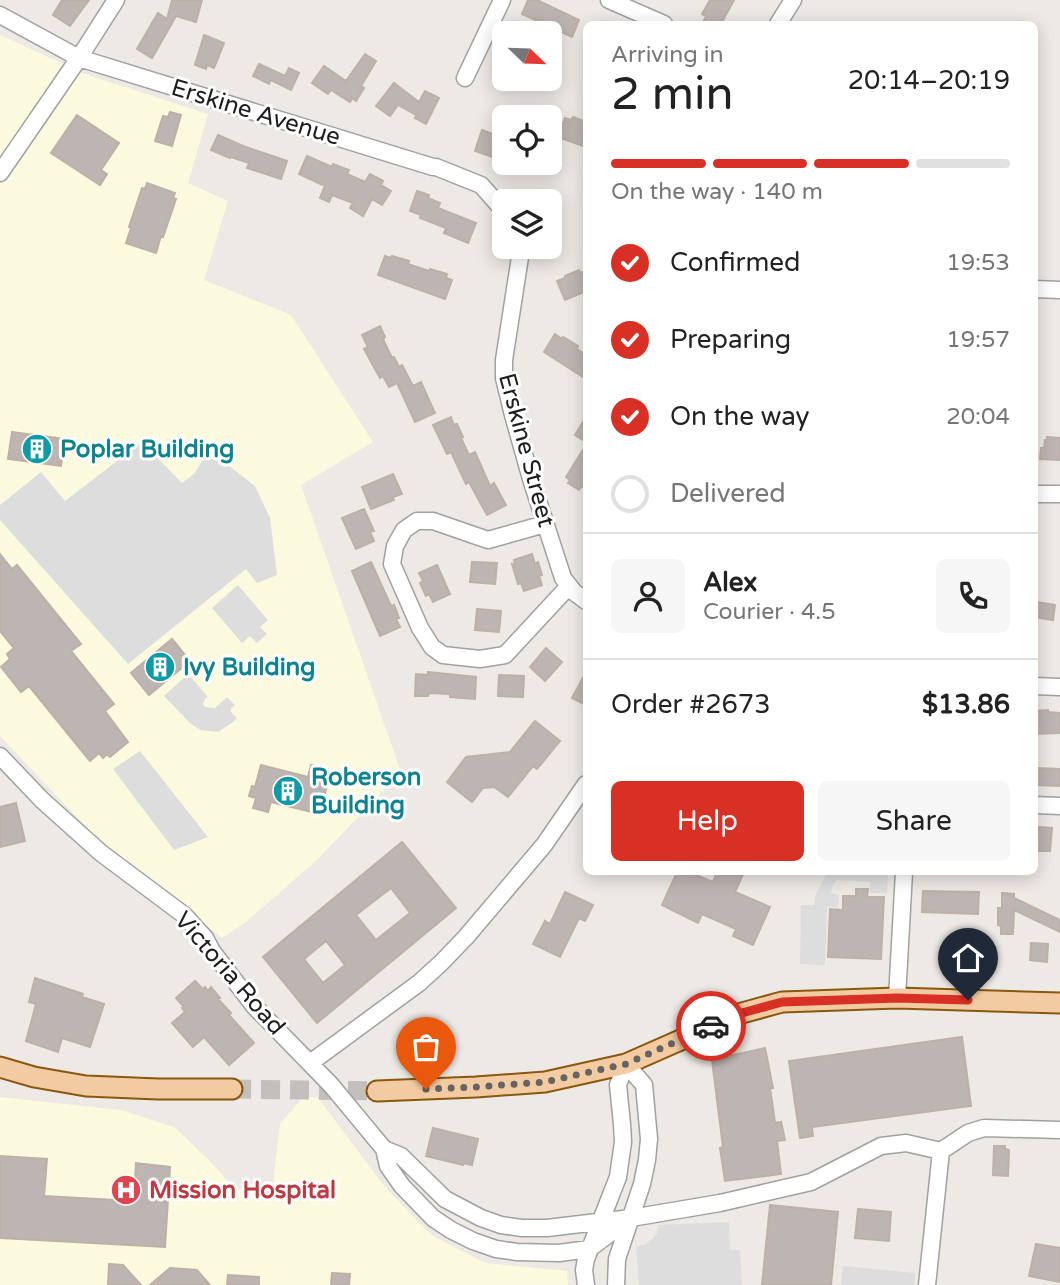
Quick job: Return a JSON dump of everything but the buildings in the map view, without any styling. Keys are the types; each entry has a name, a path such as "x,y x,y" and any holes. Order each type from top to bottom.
{"main road":[{"path":"377,1091 545,1082 626,1064 742,1013 782,1002 897,998 1060,1003"},
{"path":"0,1067 34,1077 86,1086 232,1089"}],"street":[{"path":"0,173 116,0"},
{"path":"465,78 502,0"},
{"path":"609,0 657,21"},
{"path":"780,21 793,0"},
{"name":"Erskine Avenue","path":"0,15 79,58 458,175 481,185 492,197"},
{"name":"Erskine Street","path":"520,259 504,360 505,378 513,415 563,578 583,599"},
{"path":"1038,289 1060,290"},
{"path":"1038,494 1060,494"},
{"path":"545,524 488,540 433,521 417,521 404,530 395,546 392,564 420,628 432,647 443,655 480,659 505,655 569,586"},
{"path":"1038,686 1060,687"},
{"name":"Victoria Road","path":"0,756 42,800 101,853 184,915 205,938 254,1006 331,1085 384,1149 388,1166 402,1186 433,1218 473,1241 496,1248 517,1252 559,1253 589,1249"},
{"path":"310,1063 441,963 544,845 583,788"},
{"path":"1038,805 1060,806"},
{"path":"897,998 904,875"},
{"path":"586,1285 584,1270 589,1249 615,1185 620,1163 623,1142 618,1085 626,1064 644,1085 649,1139 642,1184 617,1259 616,1285"},
{"path":"927,1285 941,1151 968,1133 984,1128 1060,1130"},
{"name":"Victoria Road","path":"384,1149 401,1156 445,1199 481,1218 522,1228 547,1228 720,1203 811,1182 881,1146 906,1143 941,1151"},
{"path":"589,1249 631,1217"}],"shaded area":[{"path":"0,35 85,74 208,114 188,183 228,201 204,280 291,315 373,442 301,485 401,772 318,859 246,922 222,938 94,835 0,736"},
{"path":"142,442 182,483 194,474 205,456 228,465 255,486 270,518 277,575 257,583 246,569 128,664 0,520 0,505 41,472 65,501"},
{"path":"238,585 268,620 260,627 267,634 257,643 250,636 242,643 212,608"},
{"path":"188,674 208,697 203,704 205,707 215,708 227,697 235,705 231,712 237,718 218,732 200,730 191,724 164,696"},
{"path":"140,751 208,837 174,850 113,769"},
{"path":"826,875 888,875 887,893 870,893 870,882 837,880 833,884 831,893 839,895 838,907 827,907 825,965 800,964 801,905 814,905 815,896"},
{"name":"Mission Hospital","path":"304,1096 318,1098 385,1187 431,1235 485,1263 567,1271 568,1285 0,1285 0,1097 121,1110 174,1127 234,1188 272,1192 280,1124"},
{"path":"729,1222 730,1249 740,1250 742,1285 639,1285 636,1246 645,1245 657,1234 658,1225"},
{"path":"843,1266 915,1273 914,1285 841,1285"}],"tunnel":[{"path":"232,1089 377,1091"}],"way so far":[{"path":"426,1089 545,1082 626,1064 711,1026"}],"place":[{"name":"Poplar Building","path":"37,449"},
{"name":"Ivy Building","path":"160,667"},
{"name":"Roberson Building","path":"288,791"},
{"name":"Mission Hospital","path":"126,1190"}],"route":[{"path":"711,1026 742,1013 782,1002 897,998 968,1000"}]}
